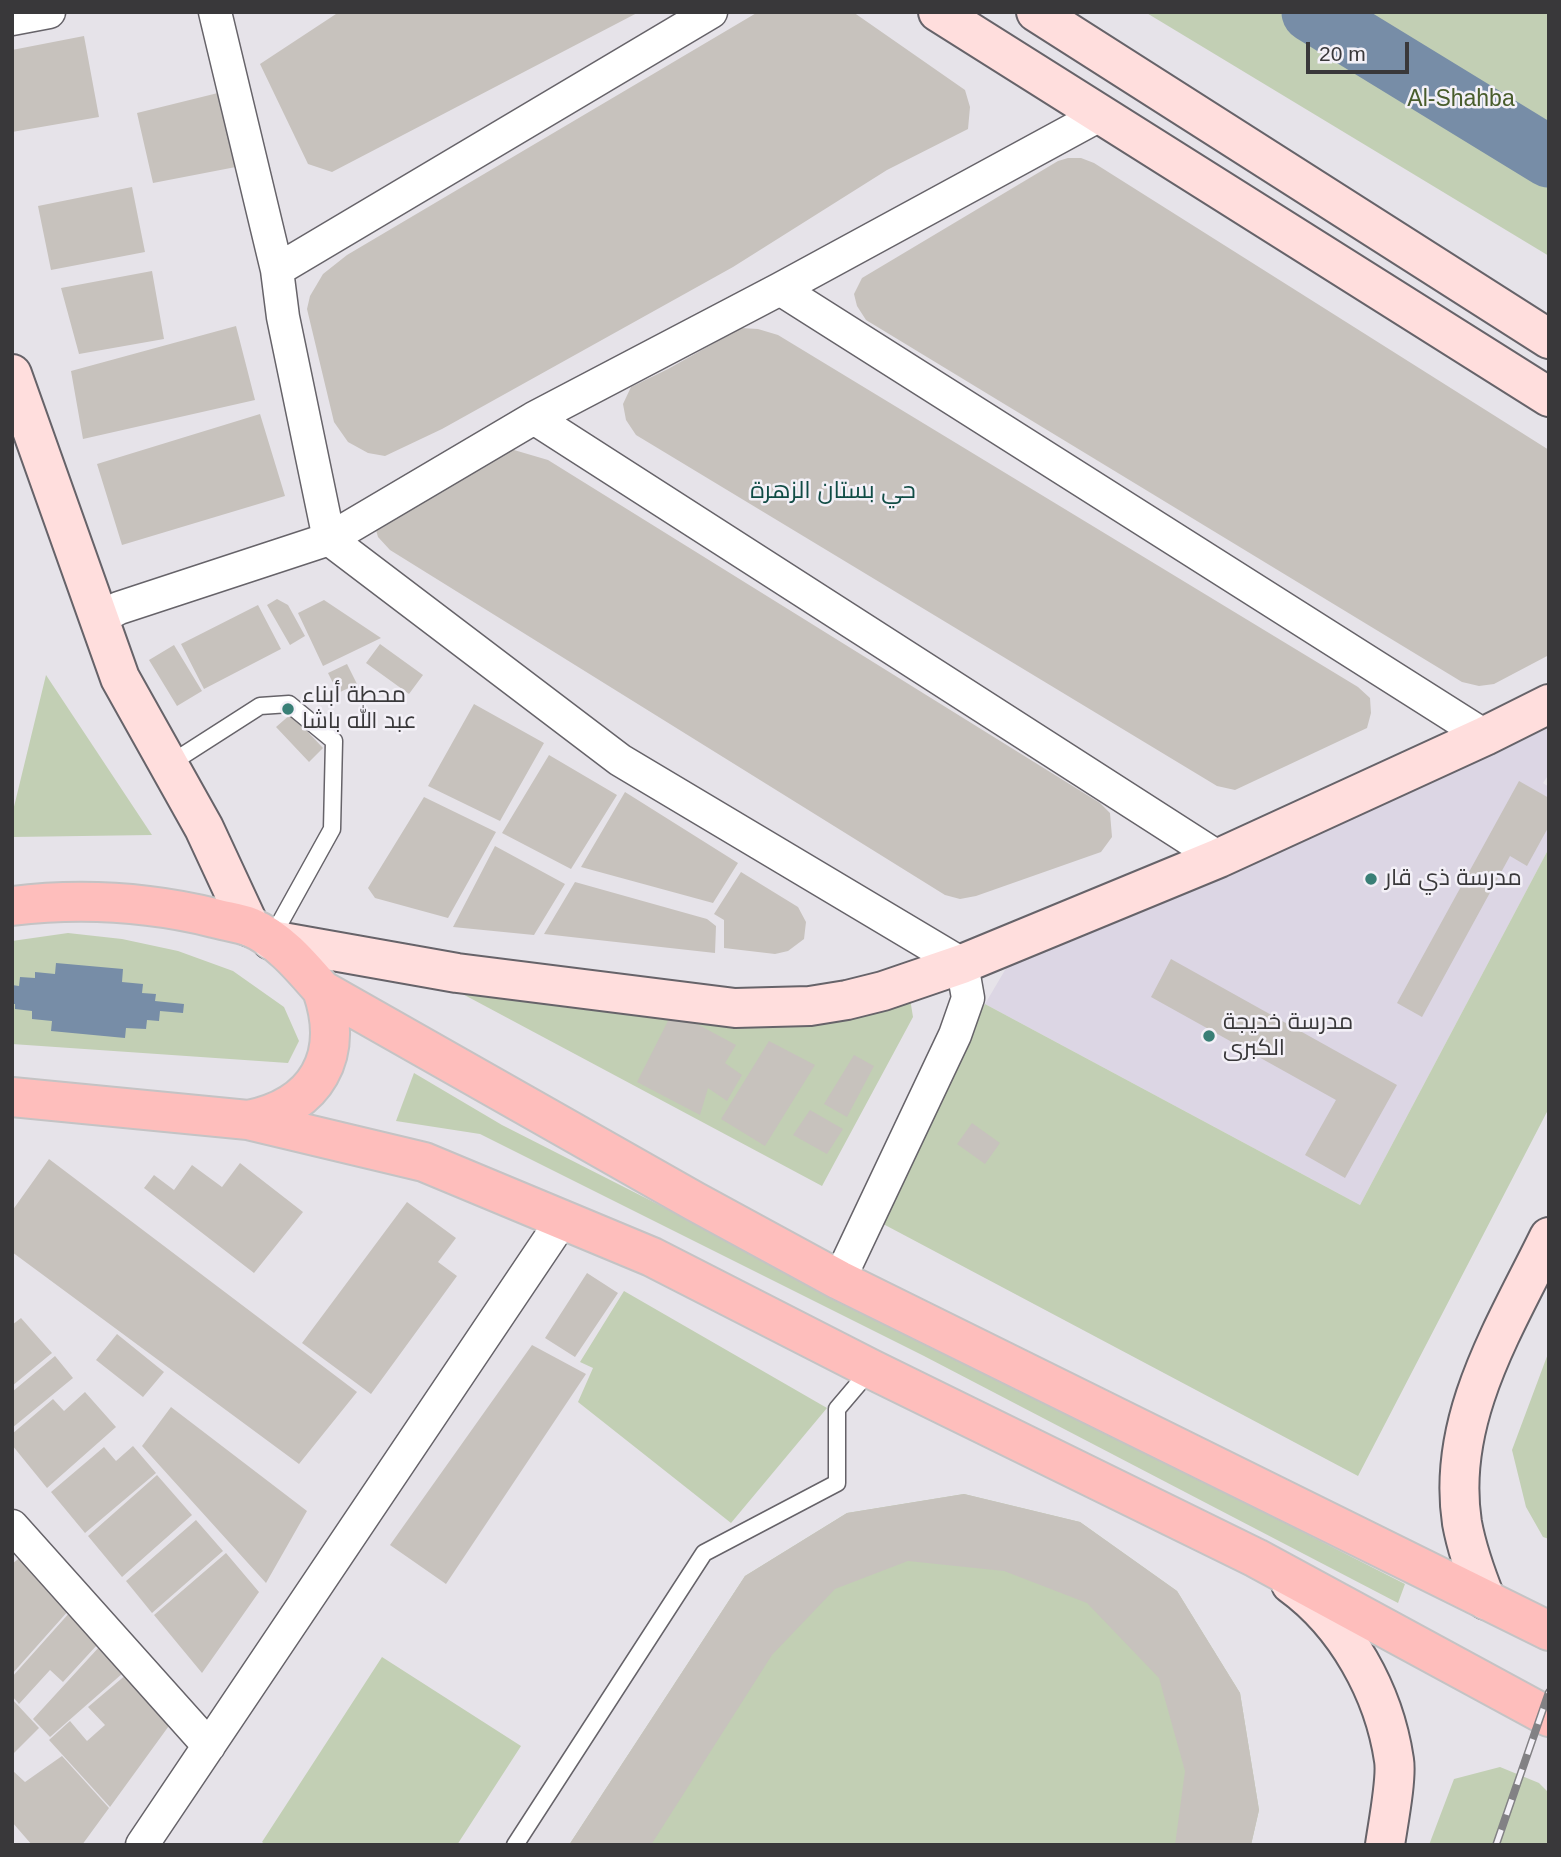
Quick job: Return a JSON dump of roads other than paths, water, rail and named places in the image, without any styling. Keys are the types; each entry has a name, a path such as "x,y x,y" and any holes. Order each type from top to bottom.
{"main road":[{"path":"938,12 1549,397"},
{"path":"1036,12 1549,339"},
{"path":"12,374 120,678 260,934 289,955 322,990 694,1202 839,1280 1549,1631"},
{"path":"12,906 88,902 143,906 197,914 260,934 457,973 736,1008 785,1007 847,1000 883,991 962,964 1219,858 1549,704"},
{"path":"248,1120 289,1106 306,1093 319,1074 328,1055 331,1033 329,1011 322,990"},
{"path":"12,1097 248,1120 424,1162 652,1257 871,1369 1256,1558 1549,1717"},
{"path":"1486,1600 1471,1562 1462,1522 1459,1482 1463,1441 1472,1402 1487,1364 1549,1237"},
{"path":"1256,1558 1312,1599 1351,1647 1379,1702 1395,1762 1385,1845"}],"street":[{"path":"12,19 49,12"},
{"path":"215,12 277,270 329,540 620,760 962,964 968,998 955,1035 839,1280"},
{"path":"277,270 710,12"},
{"path":"98,619 119,608 329,540 534,418 780,289 1100,115"},
{"path":"780,289 1485,736"},
{"path":"534,418 1219,858"},
{"path":"142,1845 563,1219"},
{"path":"12,1526 209,1746"}],"lane":[{"path":"168,765 260,706 289,704 334,741 332,830 260,934"},
{"path":"515,1845 704,1553 837,1483 837,1409 871,1369"}],"water":[{"path":"56,963 123,969 122,982 143,984 142,993 156,994 155,1001 184,1004 183,1013 160,1011 159,1021 147,1020 146,1029 126,1028 125,1038 51,1031 52,1021 32,1019 32,1011 15,1009 15,1004 12,1004 12,985 19,986 20,977 35,978 35,972 55,974"}],"waterway":[{"path":"1312,12 1549,157"}],"railway":[{"path":"1496,1845 1549,1692"}],"place":[{"name":"محطة أبناء عبد الله باشا","path":"288,709"},
{"name":"مدرسة ذي قار","path":"1371,879"},
{"name":"مدرسة خديجة الكبرى","path":"1209,1036"}],"district":[{"name":"حي بستان الزهرة","path":"833,491"}],"park label":[{"name":"Al-Shahba","path":"1461,100"}]}
